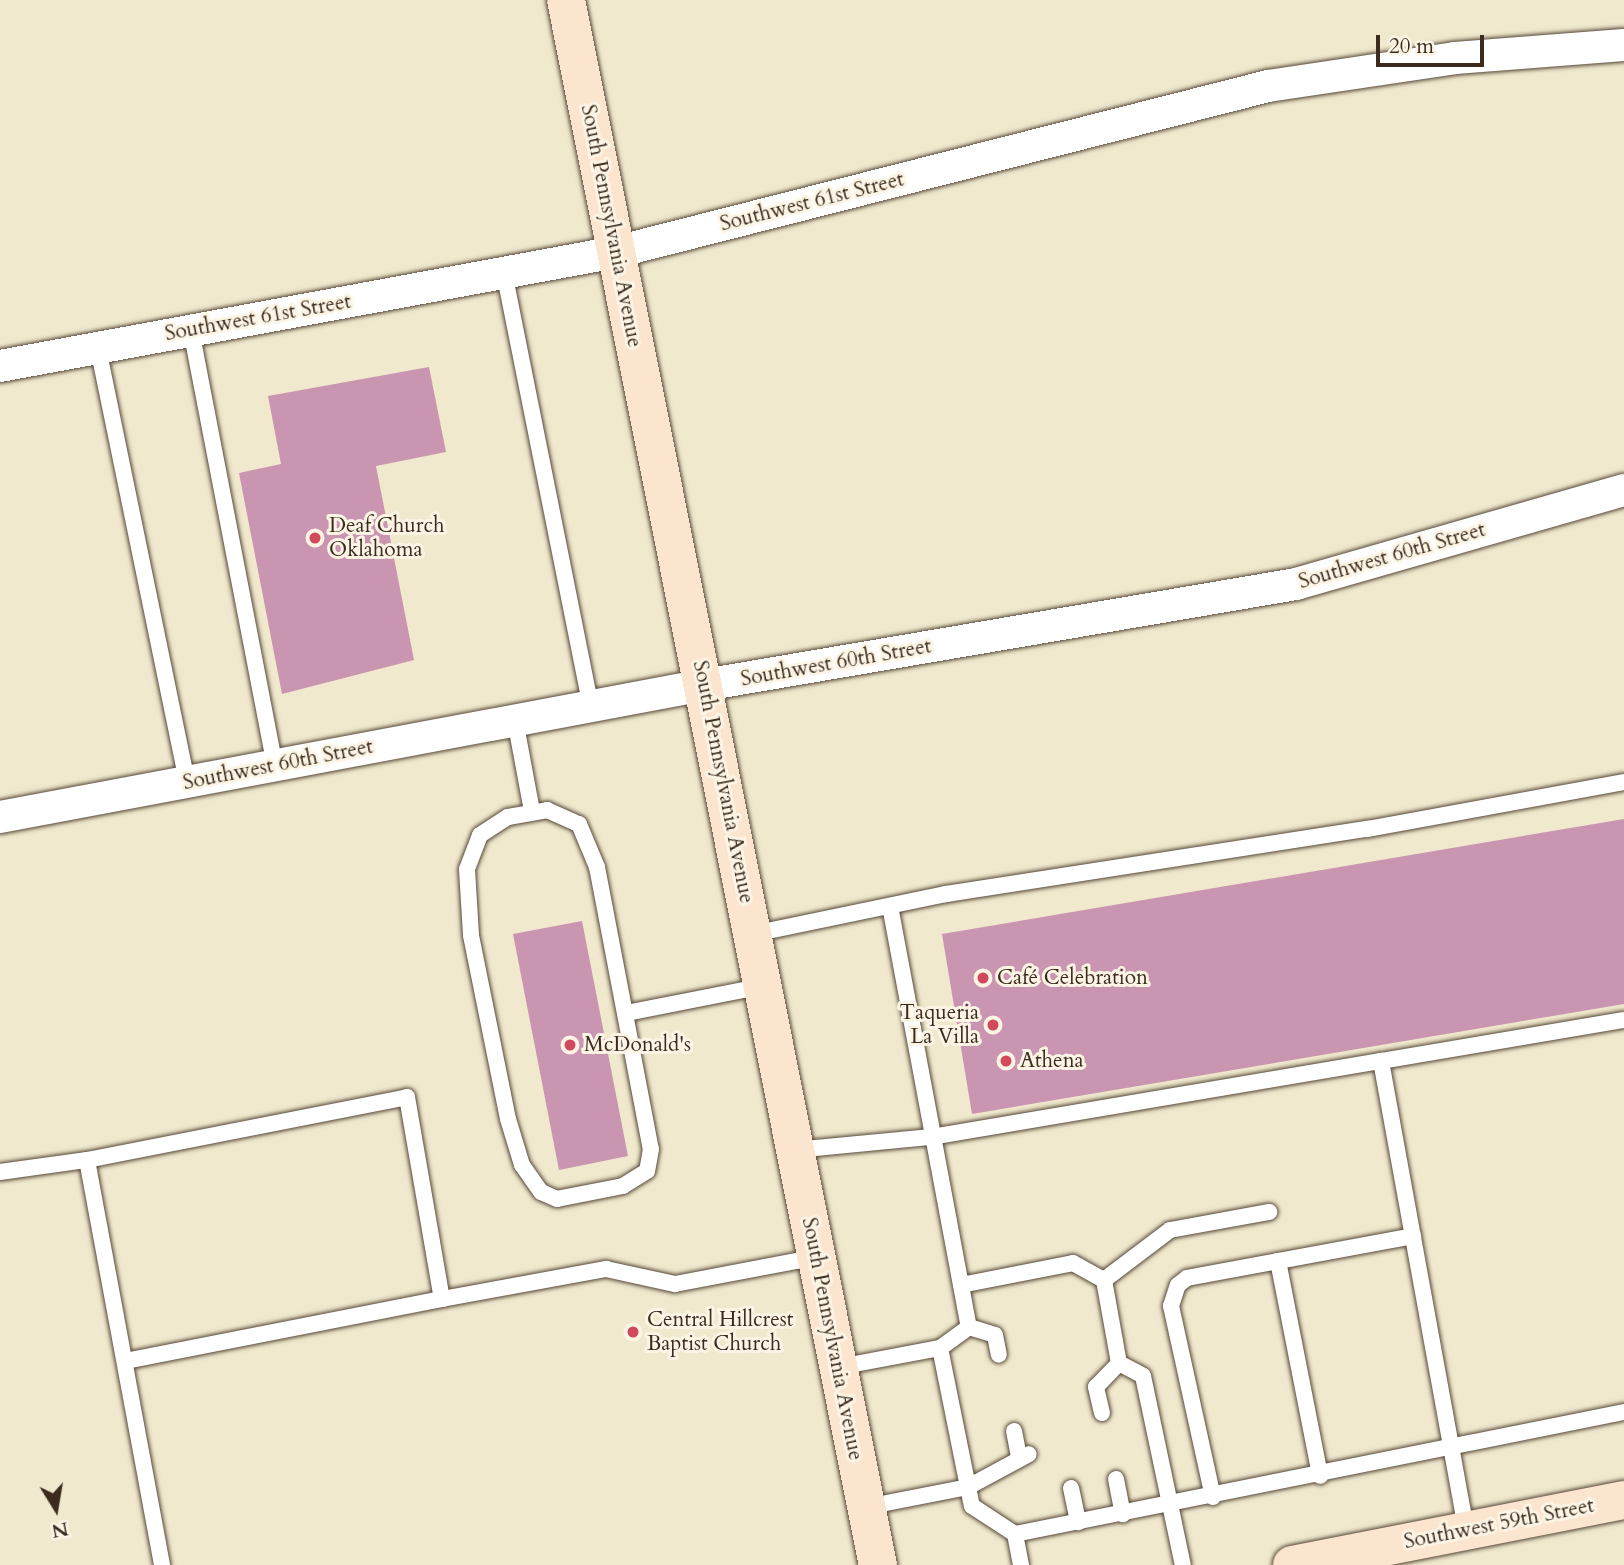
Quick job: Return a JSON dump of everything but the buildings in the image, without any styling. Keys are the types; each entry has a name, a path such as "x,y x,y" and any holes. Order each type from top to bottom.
{"main road":[{"name":"South Pennsylvania Avenue","path":"566,0 878,1565"},
{"name":"Southwest 59th Street","path":"1292,1565 1624,1500"}],"street":[{"name":"Southwest 61st Street","path":"0,366 616,252 1268,86 1455,58 1624,45"},
{"name":"Southwest 60th Street","path":"0,817 704,685 1296,584 1624,491"}],"lane":[{"path":"504,272 591,706"},
{"path":"191,330 275,765"},
{"path":"98,348 187,782"},
{"path":"514,720 532,811"},
{"path":"752,934 890,905 1368,829 1624,782"},
{"path":"547,810 579,824 597,867 626,1013 651,1149 647,1171 624,1186 557,1199 541,1192 522,1165 508,1119 471,935 467,869 480,835 508,817 532,811 547,810"},
{"path":"890,905 931,1137 969,1327"},
{"path":"626,1013 763,986"},
{"path":"795,1150 931,1137 1624,1020"},
{"path":"1381,1061 1466,1530"},
{"path":"0,1172 88,1160 407,1097 442,1299"},
{"path":"88,1160 162,1565"},
{"path":"1104,1280 1170,1230 1269,1212"},
{"path":"1213,1497 1172,1295 1187,1278 1413,1236"},
{"path":"125,1361 606,1269 676,1284 816,1257"},
{"path":"1278,1261 1320,1476"},
{"path":"961,1285 1073,1263 1104,1280"},
{"path":"1104,1280 1119,1363"},
{"path":"838,1367 940,1348 969,1327"},
{"path":"969,1327 995,1335 999,1355"},
{"path":"940,1348 972,1506 1015,1534 1171,1506 1320,1476 1451,1444 1624,1412"},
{"path":"1102,1413 1096,1387 1119,1363"},
{"path":"1119,1363 1143,1376 1183,1565"},
{"path":"866,1507 968,1487 1024,1455 1014,1431"},
{"path":"1116,1479 1123,1514"},
{"path":"1071,1488 1078,1522"},
{"path":"1015,1534 1021,1565"}],"place":[{"name":"Deaf Church Oklahoma","path":"315,538"},
{"name":"Café Celebration","path":"983,978"},
{"name":"Taqueria La Villa","path":"993,1025"},
{"name":"McDonald's","path":"570,1045"},
{"name":"Athena","path":"1006,1061"},
{"name":"Central Hillcrest Baptist Church","path":"633,1332"}]}
